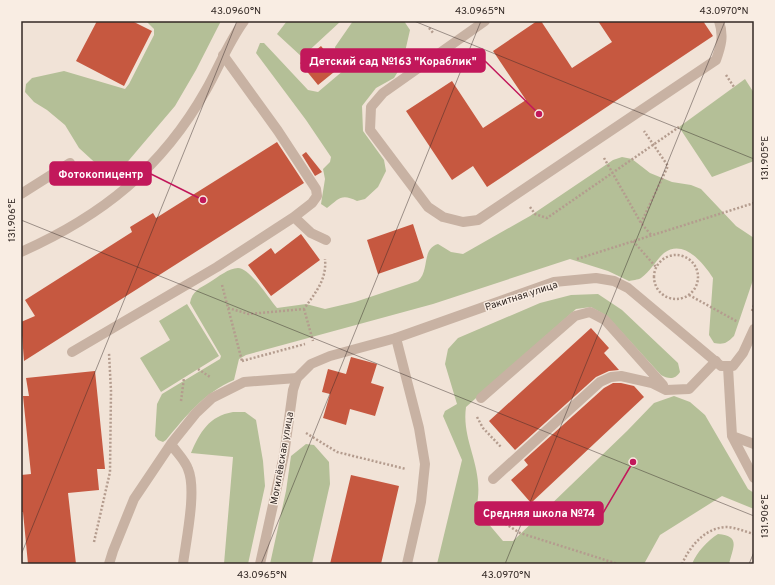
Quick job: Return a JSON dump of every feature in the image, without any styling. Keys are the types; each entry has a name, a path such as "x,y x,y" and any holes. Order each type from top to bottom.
{"street":[{"path":"21,252 72,228 103,207 129,187 162,154 186,122 206,90 223,55 244,21"},
{"path":"485,21 383,93 371,108 370,130 428,207 443,217 463,222 478,220 716,60 721,46 722,31 719,21"},
{"path":"72,352 107,333 217,267 294,217 312,203 317,196 316,190 278,131 223,55"},
{"path":"21,194 70,163"},
{"path":"294,217 304,228 322,239"},
{"name":"Ракитная улица","path":"297,378 317,360 396,338 554,282 596,278 614,281 628,288 721,366 728,367"},
{"path":"481,398 575,316 590,312 605,320 666,390"},
{"path":"754,331 738,361 733,366 728,367 732,436 754,478"},
{"path":"396,338 419,428 425,464 421,502 407,564"},
{"path":"493,479 600,382 611,377 621,376 647,381 666,390 689,389 716,361"},
{"path":"109,564 134,499 171,444 196,414 212,398 226,389 244,382 297,378"},
{"name":"Могилёвская улица","path":"260,564 284,455 297,378"},
{"path":"732,436 754,444"},
{"path":"171,444 188,467 191,476 191,492 183,564"}],"path":[{"path":"535,214 547,218 679,127"},
{"path":"594,143 613,172 641,223 652,236"},
{"path":"641,223 668,166 653,144"},
{"path":"313,342 304,309 322,283 326,269 322,239"},
{"path":"633,241 656,267"},
{"path":"672,256 681,256 690,261 696,268 698,278 695,288 689,295 680,299 670,298 662,294 656,286 654,277 656,267 663,260 672,256"},
{"path":"689,295 754,331"},
{"path":"226,300 242,361 244,382"},
{"path":"228,308 249,314 304,309"},
{"path":"93,547 110,472 111,391 107,333"},
{"path":"288,426 300,430 337,452 412,470"},
{"path":"483,428 513,461"},
{"path":"486,511 520,533 618,564"},
{"path":"682,564 696,541 712,530 728,527 754,534"}],"green space":[{"path":"146,21 221,21 196,70 175,106 124,166 115,169 103,170 79,148 65,125 47,110 34,102 25,92 26,84 32,78 64,71 125,89 154,35 154,29"},
{"path":"287,21 341,21 302,57 277,34"},
{"path":"353,21 404,21 410,30 402,65 394,78 376,88 362,106 363,131 384,160 386,171 378,187 365,199 357,201 344,197 340,198 327,208 321,204 325,179 323,169 330,162 331,157 306,120 256,53 260,43 264,43 308,90 318,92 344,70 336,56 335,47"},
{"path":"745,79 754,93 754,161 712,177 679,127"},
{"path":"622,157 632,159 650,173 672,182 691,185 701,189 736,226 754,238 754,277 734,336 727,342 723,344 714,343 709,335 713,278 699,260 686,251 671,249 664,253 640,279 629,281 608,271 570,259 433,304 246,355 239,359 234,380 223,385 205,398 188,414 166,440 163,442 158,440 155,436 157,404 162,394 220,359 221,356 190,303 197,290 224,273 235,268 243,269 254,278 277,308 306,304 325,309 355,302 418,281 424,272 429,250 433,247 438,244 451,252 463,254 530,216 613,160"},
{"path":"598,294 622,310 678,363 680,372 674,378 661,375 607,316 591,307 576,309 466,407 465,420 478,481 476,509 503,541 513,541 654,403 674,396 690,402 705,415 748,489 754,493 754,509 722,496 660,535 644,564 437,564 462,460 443,416 445,411 457,404 445,364 448,349 458,338 540,303 571,295"},
{"path":"187,304 219,356 161,392 140,358 170,340 159,321"},
{"path":"233,412 245,412 256,420 263,461 265,486 248,564 224,564 233,457 191,453 206,426 218,417"},
{"path":"306,444 314,445 329,462 330,484 312,564 270,564 286,491 291,456"},
{"path":"718,534 730,537 733,540 734,543 729,564 692,564 703,547"}],"building":[{"path":"97,21 132,21 152,31 124,86 76,61"},
{"path":"537,21 541,21 572,68 612,42 598,21 703,21 713,36 487,187 473,166 452,180 406,111 452,81 483,128 526,100 493,51"},
{"path":"321,46 339,68 318,85 300,63"},
{"path":"277,142 304,183 24,361 21,322 35,316 25,300 132,232 130,227 153,213 156,218"},
{"path":"306,152 322,172 315,176 302,155"},
{"path":"413,224 424,258 378,274 367,240"},
{"path":"301,234 320,260 271,296 248,265 271,248 275,254"},
{"path":"591,328 609,348 604,353 619,370 609,371 596,377 515,450 489,421"},
{"path":"351,357 377,364 371,383 384,387 375,416 350,409 346,425 323,418 330,394 322,392 328,369 346,374"},
{"path":"95,371 105,469 97,469 99,490 68,493 76,564 28,564 23,512 21,512 21,475 31,474 23,396 29,396 26,378"},
{"path":"613,383 634,386 644,397 531,503 511,480 528,465 524,460 604,388"},
{"path":"351,475 399,486 381,564 330,564"}],"place":[{"name":"Детский сад №163 \"Кораблик\"","path":"539,114"},
{"name":"Фотокопицентр","path":"203,200"},
{"name":"Средняя школа №74","path":"633,462"}]}
